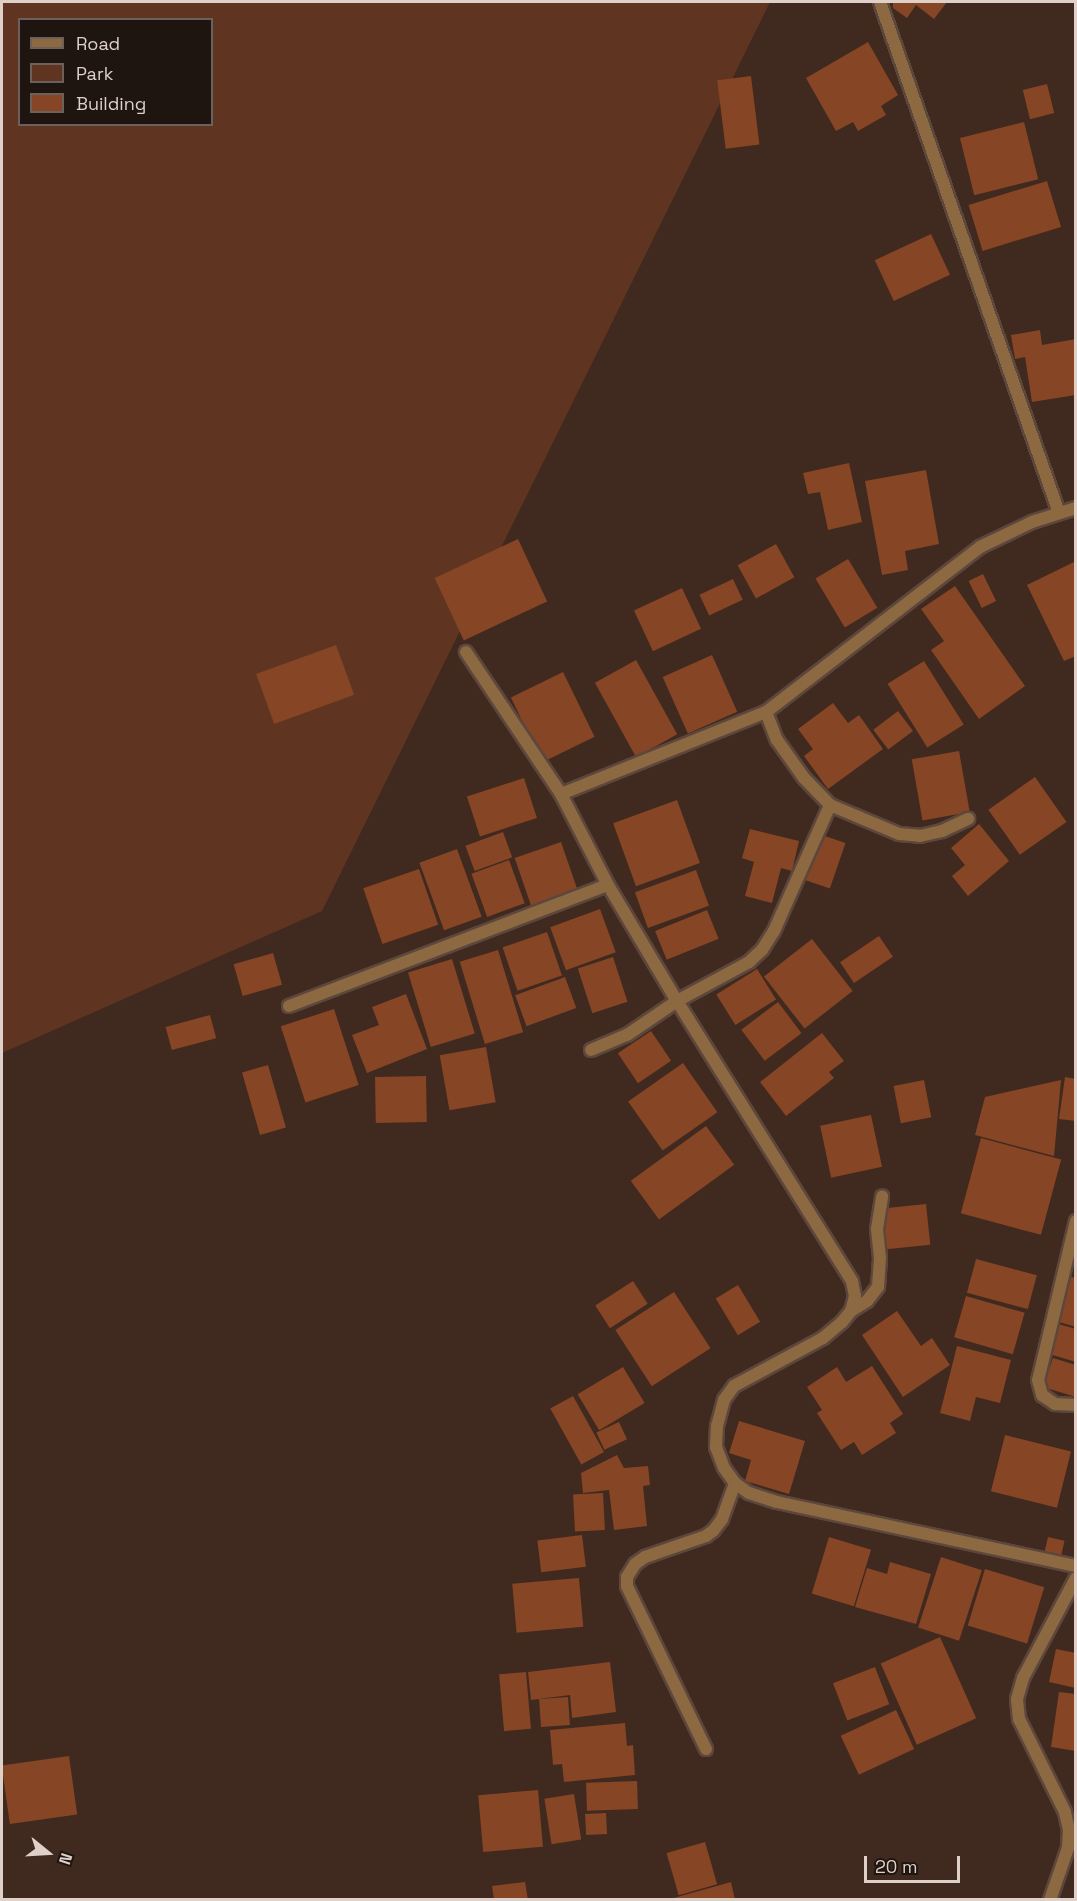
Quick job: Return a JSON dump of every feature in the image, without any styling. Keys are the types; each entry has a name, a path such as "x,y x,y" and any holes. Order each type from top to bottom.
{"street":[{"path":"880,2 1059,513"},
{"path":"561,794 766,712 980,547 1032,522 1076,508"},
{"path":"466,652 561,794 608,885 852,1281 855,1296 851,1311"},
{"path":"766,712 777,740 804,778 830,805 899,834 920,836 942,831 968,819"},
{"path":"591,1050 627,1035 678,1001 749,962 762,950 774,931 830,805"},
{"path":"289,1006 608,885"},
{"path":"882,1196 877,1228 880,1258 878,1287 867,1301 851,1311 823,1338 734,1386 724,1400 717,1426 716,1447 724,1468 735,1483 749,1493 777,1502 1076,1566"},
{"path":"1076,1221 1038,1380 1042,1395 1055,1404 1076,1405"},
{"path":"706,1749 627,1586 627,1577 635,1563 645,1557 706,1536 713,1531 722,1519 735,1483"},
{"path":"1050,1899 1072,1830 1019,1719 1017,1699 1023,1678 1076,1578"}],"green space":[{"path":"2,2 770,2 322,911 2,1053"}],"building":[{"path":"893,2 947,2 934,19 916,5 907,18 893,8"},
{"path":"868,42 898,95 881,106 886,115 858,131 853,122 836,131 806,78"},
{"path":"751,76 759,144 726,149 717,80"},
{"path":"1047,84 1054,113 1030,119 1023,90"},
{"path":"1024,122 1038,179 974,195 960,138"},
{"path":"1047,181 1061,227 983,251 969,205"},
{"path":"931,234 950,275 894,301 875,260"},
{"path":"1040,330 1042,345 1076,339 1076,395 1032,402 1025,357 1015,359 1011,335"},
{"path":"849,463 862,522 828,530 820,492 808,494 803,473"},
{"path":"926,470 939,544 905,551 908,570 882,575 865,481"},
{"path":"518,539 547,602 464,640 435,578"},
{"path":"776,544 794,577 756,599 738,565"},
{"path":"848,559 877,608 845,627 815,579"},
{"path":"1076,561 1076,656 1064,661 1027,585"},
{"path":"983,574 996,601 982,608 969,581"},
{"path":"733,579 743,600 709,615 699,595"},
{"path":"955,586 1025,686 979,719 931,650 944,641 921,609"},
{"path":"682,588 701,629 653,651 634,610"},
{"path":"336,645 354,695 274,724 256,674"},
{"path":"712,655 737,712 688,734 663,677"},
{"path":"636,660 677,734 636,757 595,683"},
{"path":"924,661 964,725 927,747 888,684"},
{"path":"563,672 595,737 542,762 511,697"},
{"path":"833,703 848,723 859,715 883,749 828,789 804,756 813,749 798,729"},
{"path":"898,711 913,731 888,750 873,730"},
{"path":"959,751 970,812 922,820 912,759"},
{"path":"1035,777 1067,822 1020,855 988,810"},
{"path":"524,778 537,818 480,836 467,797"},
{"path":"677,800 700,863 636,886 613,823"},
{"path":"979,824 1009,861 968,896 952,876 965,865 951,848"},
{"path":"750,829 799,841 792,871 781,868 772,903 745,896 754,862 742,858"},
{"path":"503,832 512,857 475,871 465,846"},
{"path":"819,834 845,843 830,889 803,879"},
{"path":"561,842 579,894 533,910 515,858"},
{"path":"457,849 482,917 444,930 419,863"},
{"path":"509,860 525,903 487,917 471,874"},
{"path":"419,869 438,925 382,944 363,888"},
{"path":"696,870 709,906 648,928 635,892"},
{"path":"600,909 616,952 566,970 550,927"},
{"path":"707,910 719,939 667,960 655,931"},
{"path":"547,932 562,975 518,991 503,947"},
{"path":"879,936 893,957 854,983 840,962"},
{"path":"812,939 853,991 805,1029 764,977"},
{"path":"498,950 523,1032 485,1044 460,962"},
{"path":"273,953 282,985 243,996 234,964"},
{"path":"613,957 628,1002 592,1013 578,968"},
{"path":"452,959 475,1034 431,1047 408,972"},
{"path":"757,969 776,1000 735,1025 716,994"},
{"path":"565,977 576,1008 526,1026 515,995"},
{"path":"406,994 427,1049 367,1073 352,1035 379,1025 372,1007"},
{"path":"778,1002 801,1033 765,1061 741,1030"},
{"path":"334,1009 359,1085 305,1102 281,1026"},
{"path":"210,1015 216,1038 172,1050 166,1027"},
{"path":"651,1031 671,1061 638,1083 618,1053"},
{"path":"822,1033 844,1061 829,1072 834,1078 786,1116 760,1082"},
{"path":"486,1047 496,1102 449,1110 440,1055"},
{"path":"683,1063 717,1112 663,1151 628,1101"},
{"path":"268,1065 286,1127 260,1135 242,1072"},
{"path":"426,1076 427,1122 376,1123 375,1077"},
{"path":"1065,1077 1076,1079 1076,1121 1059,1119"},
{"path":"924,1080 931,1117 901,1123 894,1086"},
{"path":"1061,1080 1054,1156 975,1135 985,1097"},
{"path":"871,1115 882,1167 831,1178 820,1126"},
{"path":"706,1126 734,1165 659,1219 631,1181"},
{"path":"981,1138 1061,1159 1041,1235 961,1213"},
{"path":"926,1204 930,1245 887,1249 882,1209"},
{"path":"976,1259 1037,1275 1028,1309 967,1293"},
{"path":"1071,1277 1076,1278 1076,1327 1059,1322"},
{"path":"633,1281 648,1304 610,1328 595,1306"},
{"path":"738,1285 760,1322 738,1335 716,1298"},
{"path":"674,1292 710,1348 652,1386 615,1330"},
{"path":"966,1296 1025,1313 1013,1354 954,1337"},
{"path":"897,1311 921,1346 932,1338 950,1365 903,1397 862,1335"},
{"path":"1055,1323 1076,1329 1076,1362 1046,1353"},
{"path":"957,1346 1011,1360 1000,1403 976,1397 970,1421 940,1413"},
{"path":"1053,1358 1076,1365 1076,1397 1043,1387"},
{"path":"872,1366 903,1414 890,1423 896,1433 862,1455 854,1442 841,1450 817,1413 822,1410 807,1387 837,1367 846,1382"},
{"path":"623,1367 645,1403 599,1430 578,1394"},
{"path":"573,1396 604,1452 581,1465 550,1409"},
{"path":"739,1421 805,1441 789,1494 745,1481 751,1460 729,1453"},
{"path":"619,1422 627,1439 604,1450 596,1433"},
{"path":"1005,1435 1071,1451 1057,1508 991,1491"},
{"path":"617,1455 624,1468 648,1466 650,1485 643,1486 647,1526 614,1530 609,1490 583,1493 581,1473"},
{"path":"603,1493 605,1530 575,1532 573,1495"},
{"path":"582,1535 586,1567 541,1572 537,1540"},
{"path":"829,1537 871,1550 854,1606 812,1593"},
{"path":"1048,1537 1065,1541 1060,1561 1043,1557"},
{"path":"941,1557 982,1570 959,1641 918,1627"},
{"path":"890,1562 931,1574 916,1624 855,1607 867,1568 887,1574"},
{"path":"985,1569 1044,1587 1027,1644 968,1625"},
{"path":"579,1578 583,1627 517,1633 512,1584"},
{"path":"940,1637 976,1718 917,1745 881,1663"},
{"path":"1056,1649 1076,1653 1076,1688 1049,1682"},
{"path":"610,1662 616,1712 572,1718 570,1695 531,1700 528,1672"},
{"path":"875,1667 889,1704 847,1720 833,1683"},
{"path":"526,1672 531,1729 504,1731 499,1674"},
{"path":"1059,1692 1076,1694 1076,1751 1051,1747"},
{"path":"568,1697 570,1725 541,1727 539,1699"},
{"path":"896,1710 914,1749 859,1775 841,1736"},
{"path":"625,1723 627,1746 633,1745 635,1775 564,1782 562,1764 553,1765 550,1730"},
{"path":"69,1756 77,1814 10,1824 2,1765"},
{"path":"637,1781 638,1809 587,1811 586,1783"},
{"path":"538,1790 543,1847 483,1852 478,1795"},
{"path":"574,1794 581,1839 552,1844 544,1799"},
{"path":"606,1813 607,1834 586,1835 585,1814"},
{"path":"705,1842 717,1884 679,1895 667,1853"},
{"path":"525,1882 528,1900 494,1900 492,1886"},
{"path":"731,1882 735,1900 670,1900 670,1899"}]}
